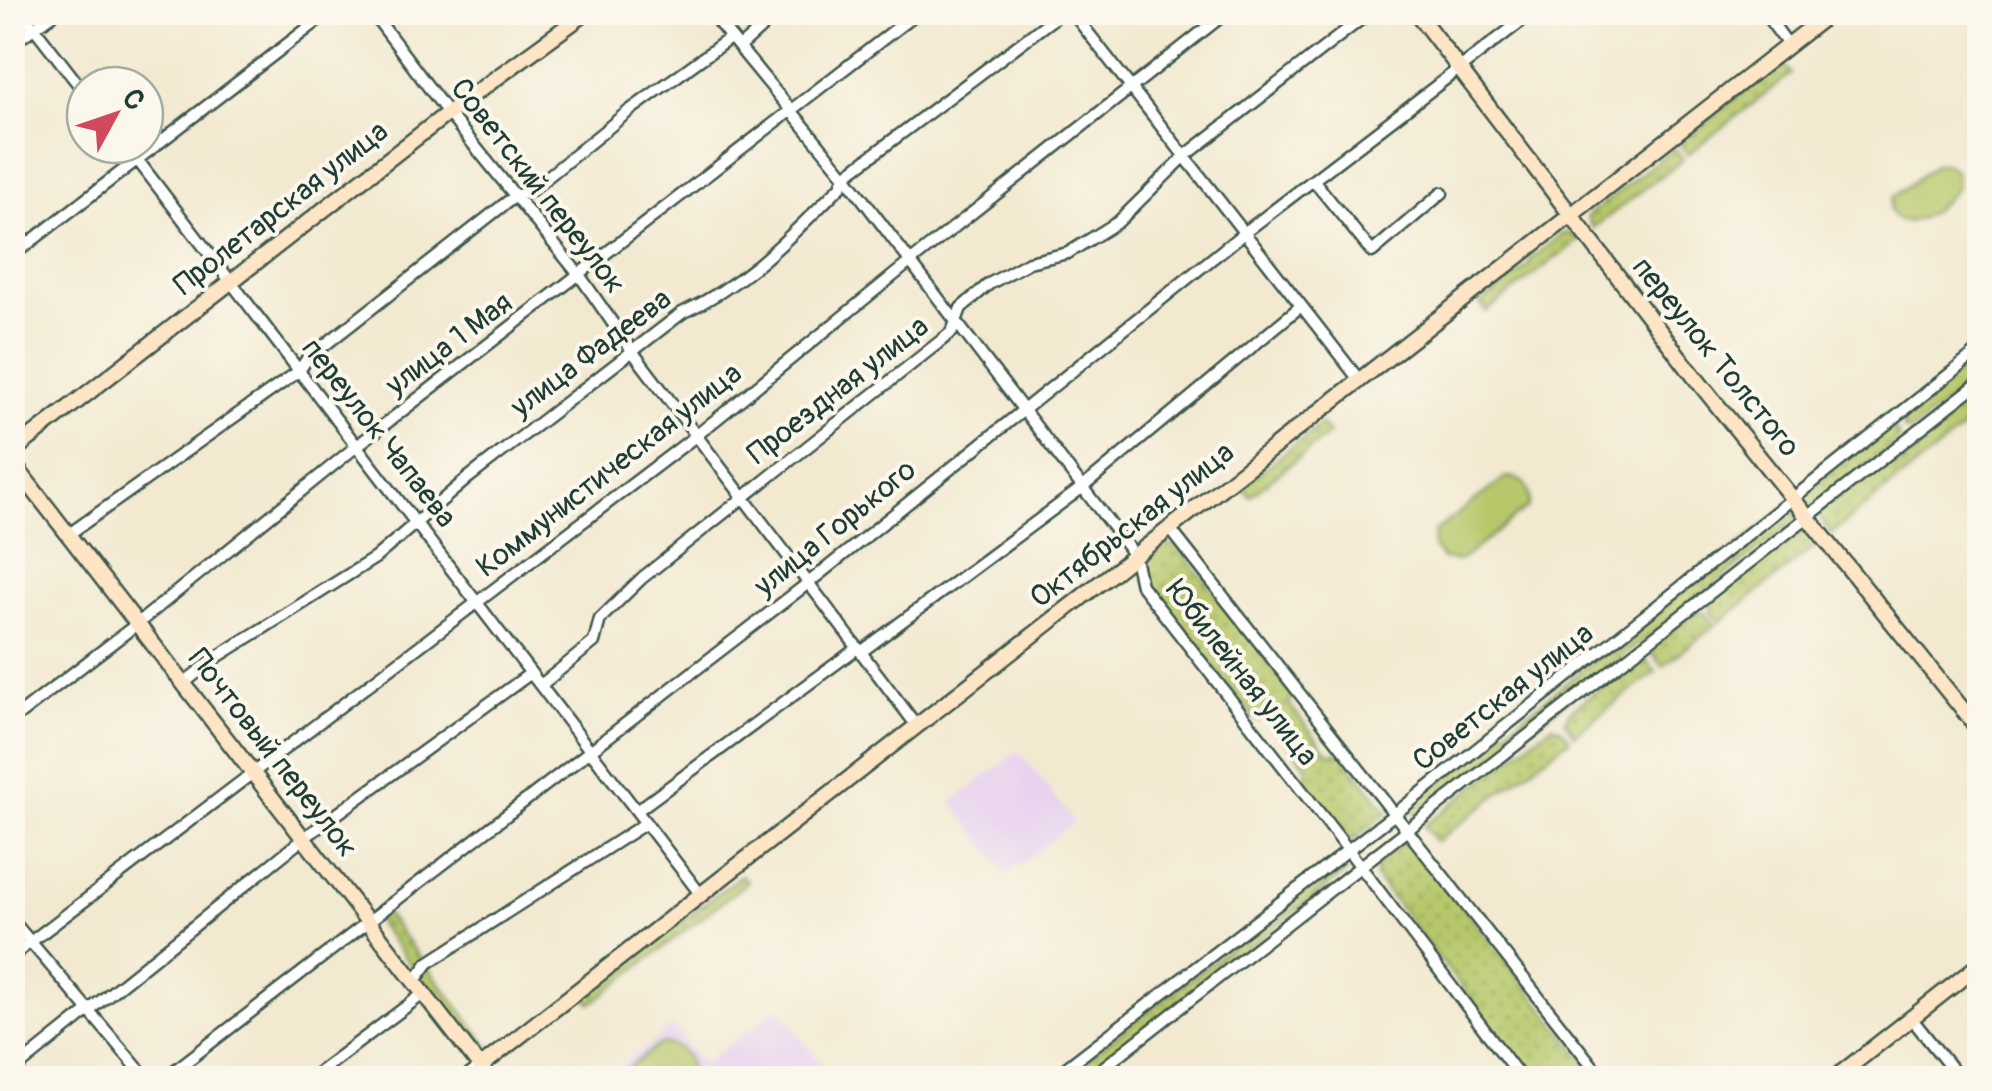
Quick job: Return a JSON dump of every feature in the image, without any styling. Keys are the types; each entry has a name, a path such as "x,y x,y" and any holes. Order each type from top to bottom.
{"street":[{"path":"22,12 65,67"},
{"path":"12,44 56,12"},
{"path":"165,141 329,12"},
{"name":"Советский переулок","path":"372,12 448,114 580,276 632,351 917,726"},
{"name":"Пролетарская улица","path":"12,452 448,114 587,12"},
{"name":"Юбилейная улица","path":"710,12 956,320 1136,558 1142,585 1521,1078"},
{"path":"740,47 779,12"},
{"name":"улица 1 Мая","path":"12,720 138,624 358,445 918,12"},
{"name":"улица Фадеева","path":"184,684 214,659 375,558 468,478 682,312 722,294 765,261 841,186 844,176 1062,12"},
{"path":"1072,12 1360,381"},
{"name":"Коммунистическая улица","path":"12,956 696,436 1228,12"},
{"name":"Проездная улица","path":"541,685 594,642 600,619 642,578 952,332 962,308 989,284 1029,262 1068,254 1118,222 1184,156 1370,12"},
{"name":"переулок Толстого","path":"1416,12 1571,216 1980,732"},
{"name":"улица Горького","path":"165,1078 807,584 1021,409 1533,12"},
{"path":"1764,12 1789,46"},
{"name":"Октябрьская улица","path":"465,1078 484,1073 701,895 1832,12"},
{"path":"68,534 299,370 306,359 515,196 529,192 628,111 730,38"},
{"path":"12,256 134,165"},
{"name":"переулок Чапаева","path":"140,165 701,895"},
{"path":"1314,180 1372,252 1442,193"},
{"path":"638,810 1083,487 1300,306"},
{"name":"Советская улица","path":"1053,1078 1396,813 1980,350"},
{"name":"Советская улица","path":"1090,1078 1980,382"},
{"name":"Почтовый переулок","path":"12,462 484,1073"},
{"name":"Юбилейная улица","path":"1171,530 1602,1078"},
{"path":"12,1072 304,838 531,673"},
{"path":"312,1078 418,988 428,963 646,822"},
{"path":"12,920 146,1078"},
{"path":"1835,1078 1980,964"},
{"path":"1912,1019 1960,1078"}],"shaded area":[{"path":"1019,751 1074,822 1007,874 952,802"},
{"path":"778,1008 832,1078 604,1078 673,1026 703,1065"}],"green space":[{"path":"1782,62 1791,74 1688,154 1679,143"},
{"path":"1674,148 1683,159 1593,228 1587,216"},
{"path":"1936,164 1953,170 1956,188 1924,216 1905,221 1897,218 1890,210 1892,198"},
{"path":"1563,233 1573,234 1579,240 1486,312 1480,303"},
{"path":"1979,355 1979,378 1910,432 1906,431 1899,419"},
{"path":"1979,386 1979,416 1831,534 1817,514 1885,460 1895,467 1923,445 1919,433"},
{"path":"1321,424 1329,434 1250,496 1242,486"},
{"path":"1889,427 1897,431 1899,440 1809,507 1803,494"},
{"path":"1506,477 1518,479 1526,486 1528,507 1465,557 1458,561 1443,559 1433,547 1434,532"},
{"path":"1791,505 1798,512 1795,521 1418,817 1409,807"},
{"path":"1803,531 1809,532 1818,544 1720,622 1711,612 1711,600"},
{"path":"1164,544 1180,548 1294,692 1289,704 1328,753 1341,752 1388,812 1352,841 1304,782 1307,767 1270,719 1254,719 1145,578 1146,559"},
{"path":"1702,611 1716,625 1663,666 1648,649"},
{"path":"1642,655 1656,672 1574,735 1565,721 1570,711"},
{"path":"1552,725 1561,728 1570,739 1436,842 1424,826"},
{"path":"1404,842 1412,842 1599,1078 1533,1078 1376,878 1377,864"},
{"path":"1339,863 1346,872 1082,1078 1062,1078"},
{"path":"741,875 747,882 591,1004 585,996"},
{"path":"385,913 489,1046 481,1050 471,1045 379,924 378,919"},
{"path":"660,1044 674,1046 684,1053 689,1064 688,1078 615,1078"}]}
